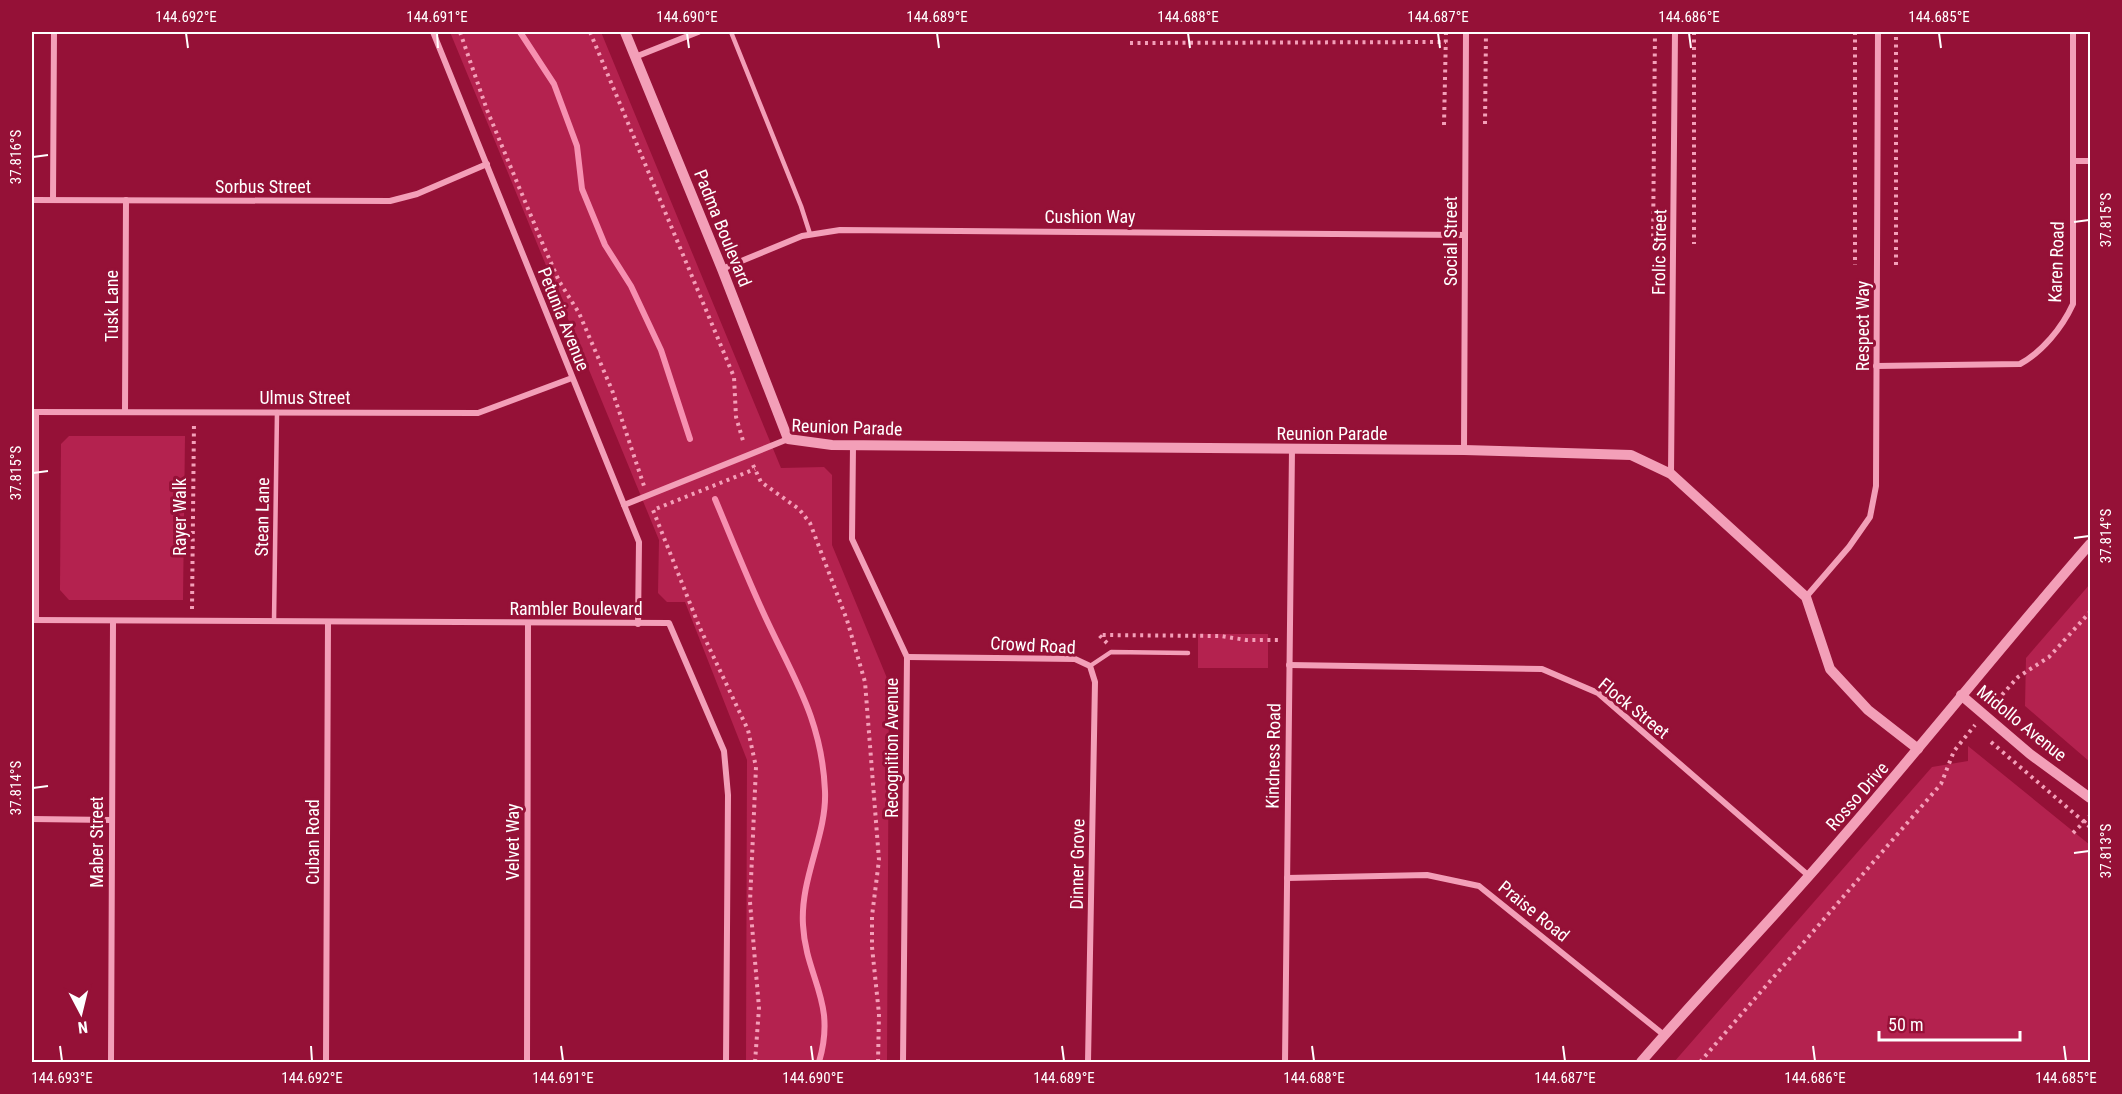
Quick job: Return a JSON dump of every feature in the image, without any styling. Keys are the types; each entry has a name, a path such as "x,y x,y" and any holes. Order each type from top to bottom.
{"street":[{"path":"53,200 54,32"},
{"name":"Petunia Avenue","path":"433,32 639,542 638,624"},
{"name":"Padma Boulevard","path":"625,32 722,268 788,439"},
{"path":"635,57 698,32"},
{"name":"Social Street","path":"1464,450 1466,32"},
{"name":"Frolic Street","path":"1671,474 1674,32"},
{"name":"Respect Way","path":"1806,597 1849,547 1870,517 1876,486 1878,32"},
{"name":"Karen Road","path":"1876,366 2020,364 2036,355 2068,315 2073,304 2073,32"},
{"path":"2073,161 2091,161"},
{"name":"Sorbus Street","path":"32,200 390,201 417,194 487,164"},
{"name":"Tusk Lane","path":"125,412 126,200"},
{"name":"Cushion Way","path":"722,268 810,234 840,230 1465,235"},
{"name":"Ulmus Street","path":"34,412 478,413 572,378"},
{"path":"34,412 34,620"},
{"name":"Reunion Parade","path":"624,505 788,439 853,446 1464,450 1631,455 1671,474 1806,597 1830,669 1868,710 1918,749"},
{"name":"Recognition Avenue","path":"853,446 852,539 907,657 903,1062"},
{"name":"Kindness Road","path":"1285,1062 1292,449"},
{"name":"Rosso Drive","path":"1641,1062 1809,876 2091,544"},
{"name":"Rambler Boulevard","path":"34,620 669,623 724,751 728,795 726,1062"},
{"name":"Maber Street","path":"111,1062 113,622"},
{"name":"Cuban Road","path":"326,1062 328,622"},
{"name":"Velvet Way","path":"526,1062 528,623"},
{"name":"Crowd Road","path":"907,657 1076,659 1090,666"},
{"name":"Flock Street","path":"1289,665 1542,669 1598,693 1809,876"},
{"name":"Dinner Grove","path":"1088,1062 1095,682 1090,666"},
{"name":"Midollo Avenue","path":"1961,695 2030,754 2091,798"},
{"path":"32,819 111,820"},
{"name":"Praise Road","path":"1287,878 1426,875 1479,886 1664,1035"}],"lane":[{"path":"731,32 801,206 810,234"},
{"name":"Stean Lane","path":"274,621 277,412"},
{"name":"Crowd Road","path":"1090,666 1111,652 1115,652"},
{"path":"1115,652 1188,653"}],"path":[{"path":"460,32 487,110 541,240 559,281 579,313 612,390 622,428 653,510"},
{"path":"590,32 734,377 736,417 749,455 761,482 799,508 810,523 847,620 865,682 879,860 872,916 872,947 879,1014 878,1062"},
{"path":"1444,125 1446,32"},
{"path":"1485,124 1486,32"},
{"path":"1653,244 1655,32"},
{"path":"1694,32 1694,244"},
{"path":"1854,32 1855,265"},
{"path":"1896,32 1896,265"},
{"path":"1130,43 1446,42"},
{"name":"Rayer Walk","path":"192,622 194,412"},
{"path":"1700,1062 1941,784 1954,751 1973,727 2018,676 2049,657 2091,612"},
{"path":"1115,652 1099,635 1221,636 1246,640 1290,640"},
{"path":"1973,727 2083,823 2091,827"},
{"path":"2073,833 2091,816"}],"shaded area":[{"path":"450,32 601,32 781,468 824,467 832,475 832,545 889,683 887,1062 746,1062 747,760 685,602 667,602 658,593 659,540"},
{"path":"69,436 185,436 183,600 69,600 60,590 61,444"},
{"path":"2090,584 2090,762 2025,706 2026,658"},
{"path":"1198,634 1268,634 1268,668 1198,668"},
{"path":"1968,746 2090,845 2090,1062 1674,1062 1932,767 1968,761"}],"waterway":[{"path":"520,32 554,84 577,146 582,189 605,245 631,286 661,350 690,439"},
{"path":"715,499 757,598 804,698 812,719 823,765 825,807 805,890 803,908 805,944 823,1006 825,1022 824,1041 819,1062"}]}
